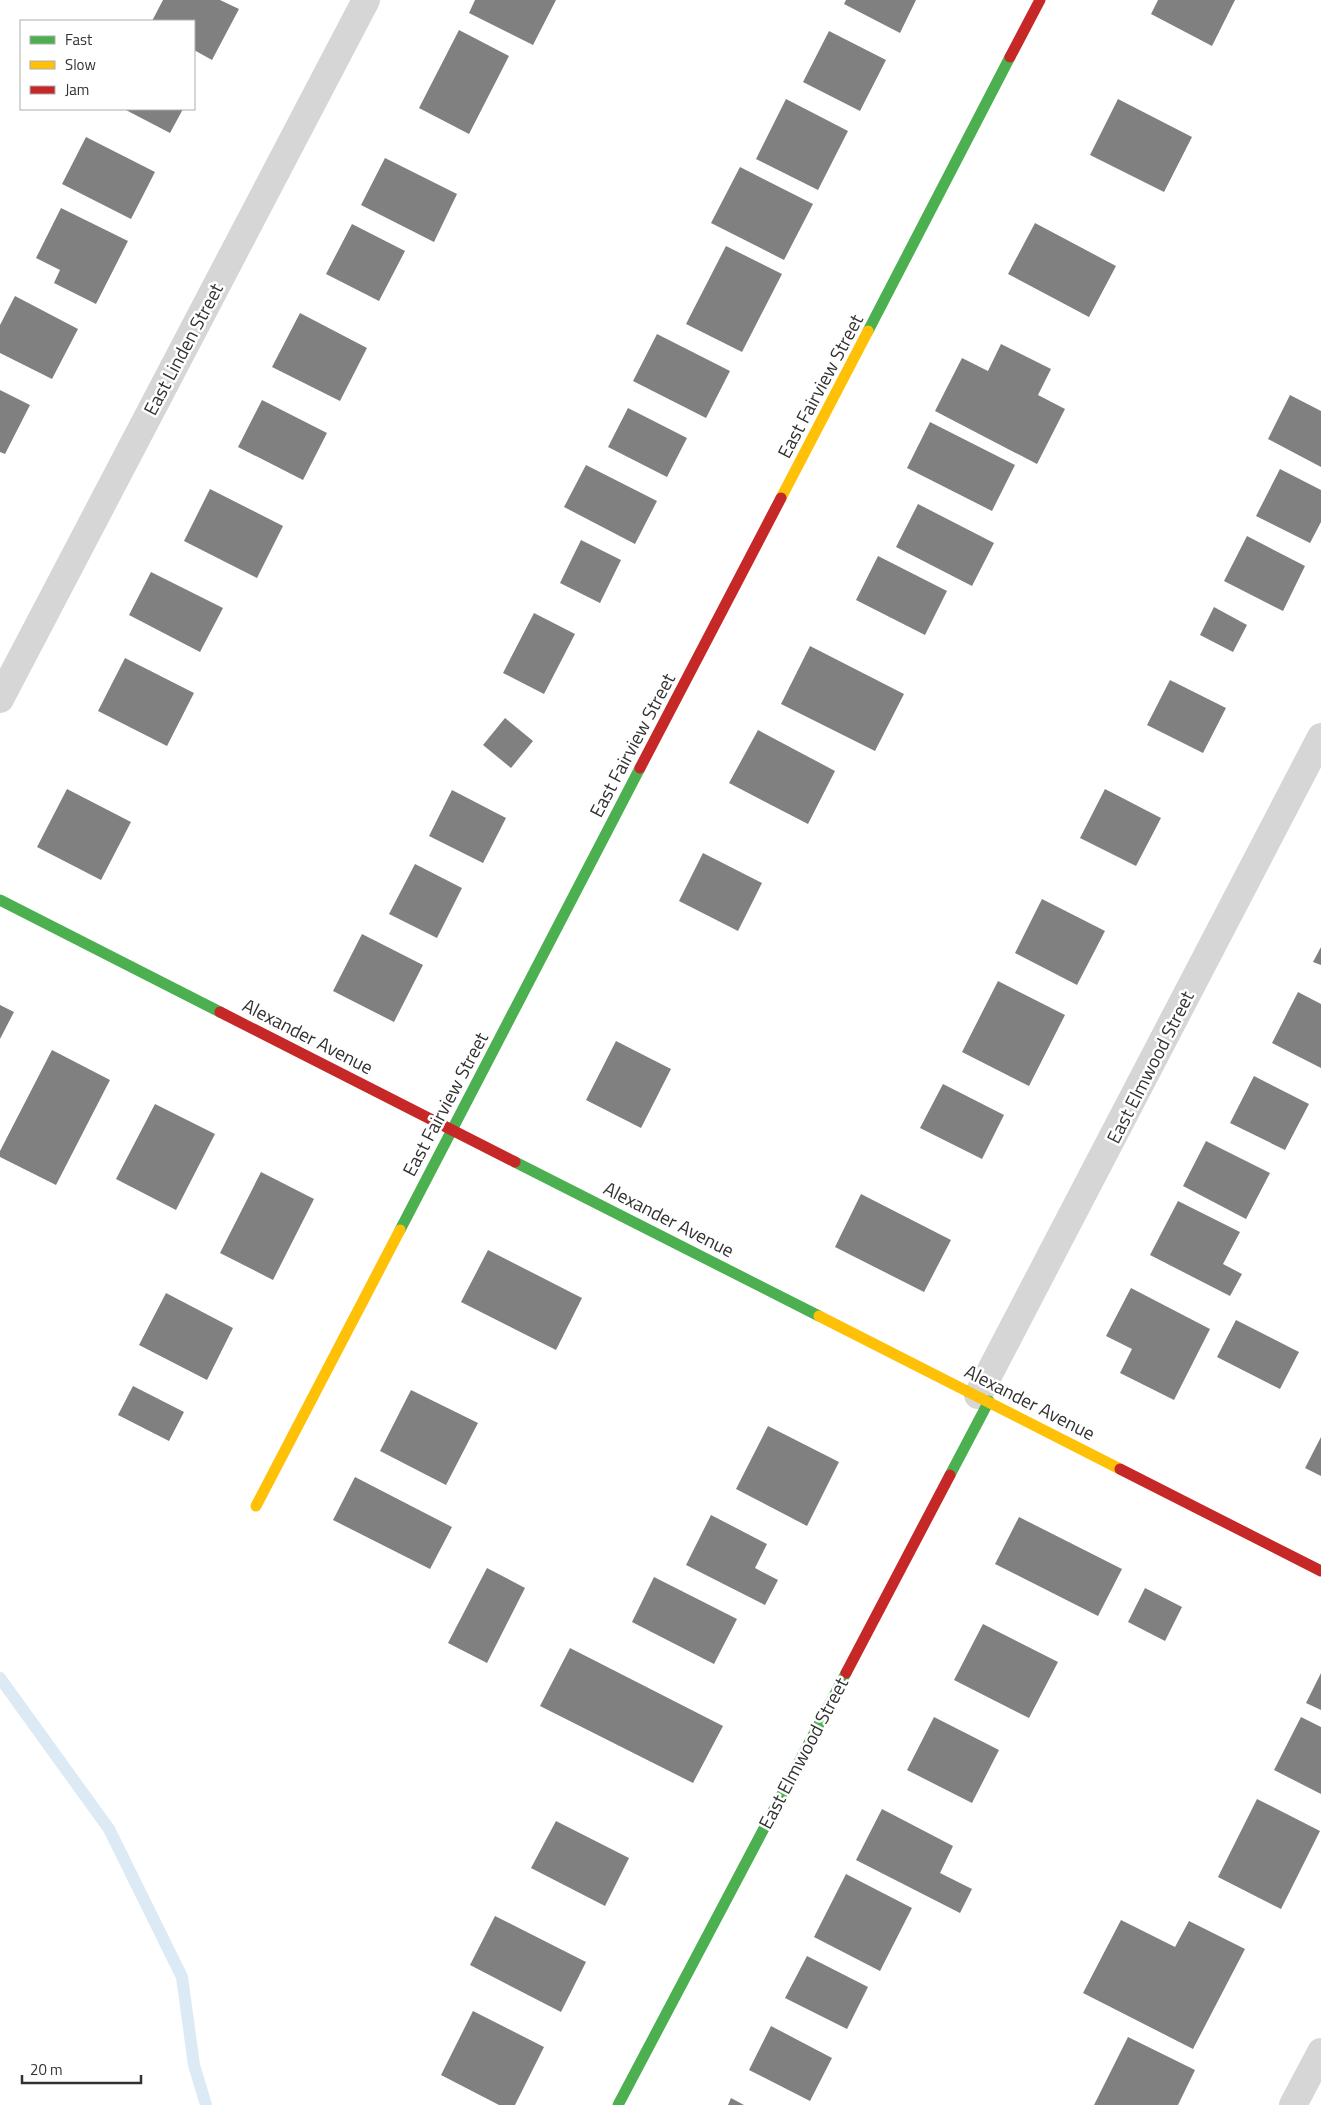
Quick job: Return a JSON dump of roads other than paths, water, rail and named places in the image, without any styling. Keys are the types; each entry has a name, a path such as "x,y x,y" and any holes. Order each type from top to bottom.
{"street":[{"name":"East Linden Street","path":"0,699 366,0"},
{"name":"East Fairview Street","path":"256,1506 1040,0"},
{"name":"East Elmwood Street","path":"618,2105 1321,738"},
{"name":"Alexander Avenue","path":"0,900 1321,1571"},
{"path":"1293,2105 1321,2052"}],"waterway":[{"path":"0,1678 109,1829 182,1977 194,2065 206,2105"}]}
